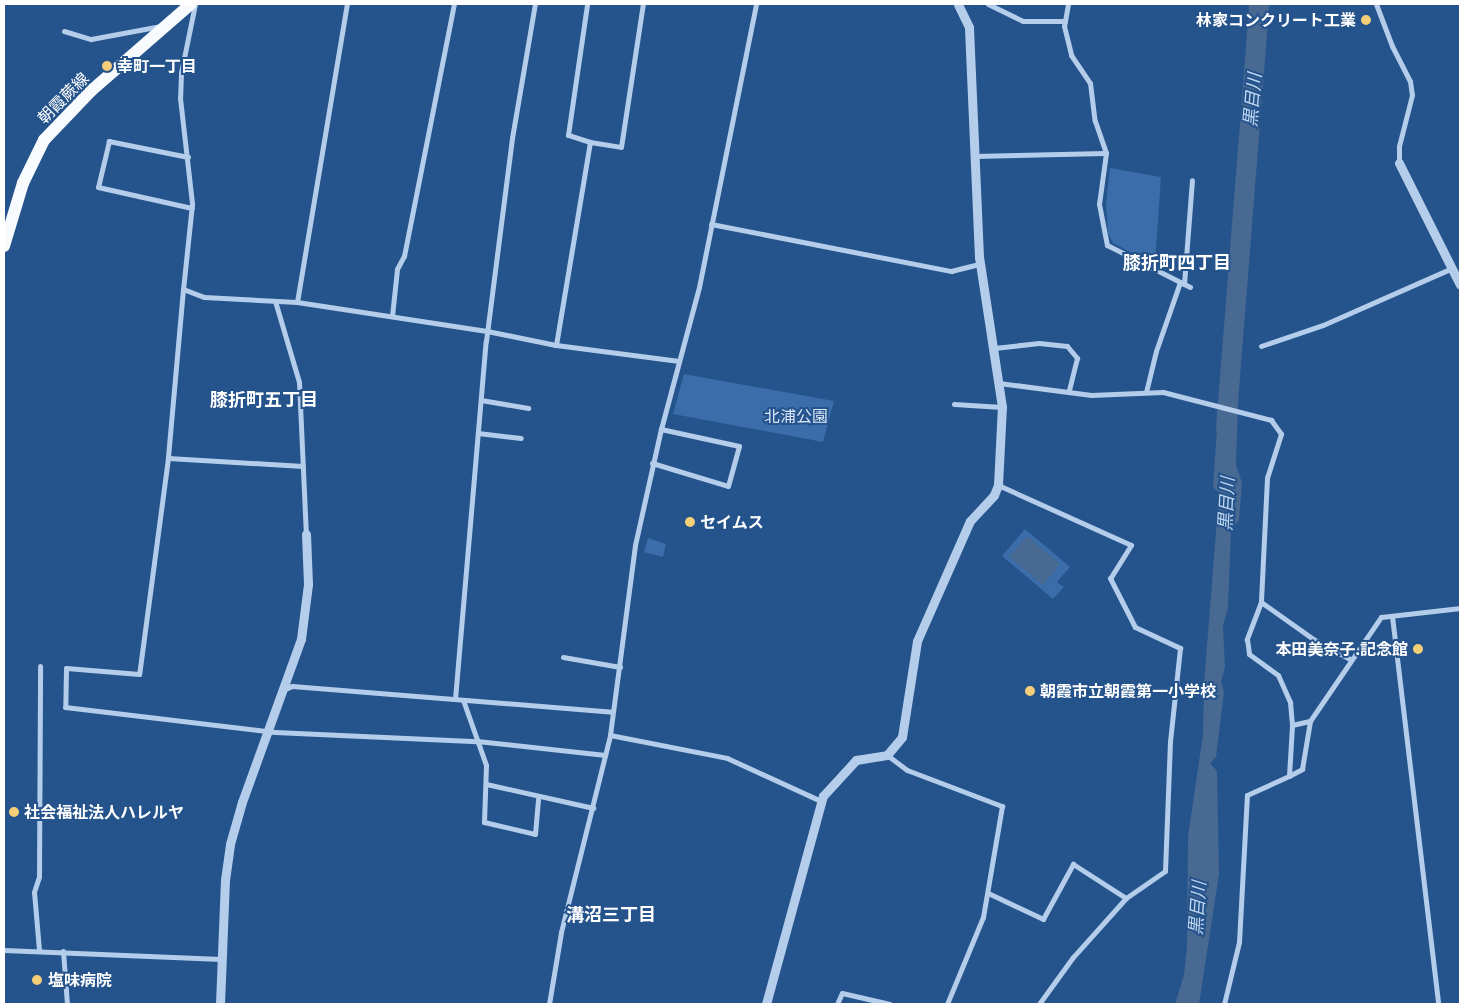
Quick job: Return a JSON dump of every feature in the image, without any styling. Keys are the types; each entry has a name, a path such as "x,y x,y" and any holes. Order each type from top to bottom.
{"main road":[{"name":"朝霞蕨線","path":"4,246 23,183 44,140 92,90 191,4"}],"street":[{"path":"195,4 181,73 180,98 188,157 192,208 168,458 140,674 66,668 65,707 269,731 477,741 605,755"},
{"path":"297,302 347,4"},
{"path":"392,316 397,269 404,256 454,4"},
{"path":"455,699 487,331 512,138 535,4"},
{"path":"587,4 568,135 590,142 621,147 644,4"},
{"path":"549,1004 561,932 610,735 635,545 652,463 679,361 711,224 756,4"},
{"path":"766,1004 821,801 856,760 887,755 902,737 917,642 970,521 994,495 998,484 1002,407 980,264 969,27 958,4"},
{"path":"988,4 1023,21 1065,21"},
{"path":"1068,4 1065,21 1071,55 1090,83 1096,121 1106,153 1099,204 1107,245 1190,288"},
{"path":"1376,4 1392,46 1410,81 1412,95 1398,146 1399,163 1460,285"},
{"path":"64,31 91,39 167,25"},
{"path":"188,157 109,141 98,187 192,208"},
{"path":"556,345 590,142"},
{"path":"974,156 1106,153"},
{"path":"1146,392 1156,350 1182,283 1192,180"},
{"path":"711,224 951,270 980,264"},
{"path":"1261,346 1323,325 1452,268"},
{"path":"184,289 204,297 297,302 487,331 556,345 679,361"},
{"path":"220,1004 225,880 230,844 301,639 306,608 306,534 299,382 275,301"},
{"path":"994,348 1039,343 1067,346 1077,358 1069,391"},
{"path":"999,383 1112,395 1162,392 1271,420 1281,434 1267,478 1261,602 1247,639 1249,654 1278,675 1290,702 1292,725 1289,776"},
{"path":"481,400 528,408"},
{"path":"954,404 1002,407"},
{"path":"652,463 728,486 739,446 661,429"},
{"path":"478,433 521,438"},
{"path":"168,458 302,466"},
{"path":"998,484 1131,545 1110,578 1135,627 1180,648 1170,741 1165,871 1126,898 1073,957 1039,1004"},
{"path":"1261,602 1313,639 1350,659"},
{"path":"1224,1004 1239,942 1247,796 1302,769 1310,721 1380,617 1460,608"},
{"path":"1392,616 1438,1004"},
{"path":"563,657 620,667"},
{"path":"39,950 34,892 39,877 40,666"},
{"path":"284,689 292,686 612,712"},
{"path":"463,700 486,765 484,822 534,834 538,796"},
{"path":"1292,725 1310,721"},
{"path":"610,735 726,758 821,801"},
{"path":"887,755 907,770 1002,806 988,893 982,917 947,1004"},
{"path":"486,784 593,808"},
{"path":"988,893 1043,919 1073,864 1126,898"},
{"path":"4,950 221,958"},
{"path":"63,951 67,1004"},
{"path":"837,1004 842,993 890,1004"}],"green space":[{"path":"1110,168 1161,177 1155,265 1113,243 1108,233 1106,204"},
{"name":"北浦公園","path":"684,374 834,401 823,442 673,414"},
{"path":"1025,529 1070,567 1057,582 1064,587 1053,599 1002,556"},
{"path":"648,538 666,544 663,557 644,552"}],"water":[{"path":"1219,400 1238,404 1236,465 1242,483 1239,520 1231,530 1228,608 1223,626 1225,667 1221,682 1224,692 1216,757 1210,763 1217,771 1219,874 1199,1004 1175,1004 1184,975 1187,945 1188,836 1203,735 1204,684 1218,506 1218,492 1213,487"},
{"path":"1027,536 1060,564 1043,585 1009,557"}],"waterway":[{"name":"黒目川","path":"1226,428 1259,4"}],"place":[{"name":"林家コンクリート工業","path":"1366,20"},
{"name":"幸町一丁目","path":"107,66"},
{"name":"セイムス","path":"690,522"},
{"name":"本田美奈子.記念館","path":"1418,649"},
{"name":"朝霞市立朝霞第一小学校","path":"1030,691"},
{"name":"社会福祉法人ハレルヤ","path":"14,812"},
{"name":"塩味病院","path":"37,980"}],"district":[{"name":"膝折町四丁目","path":"1177,262"},
{"name":"膝折町五丁目","path":"264,399"},
{"name":"溝沼三丁目","path":"611,914"}]}
